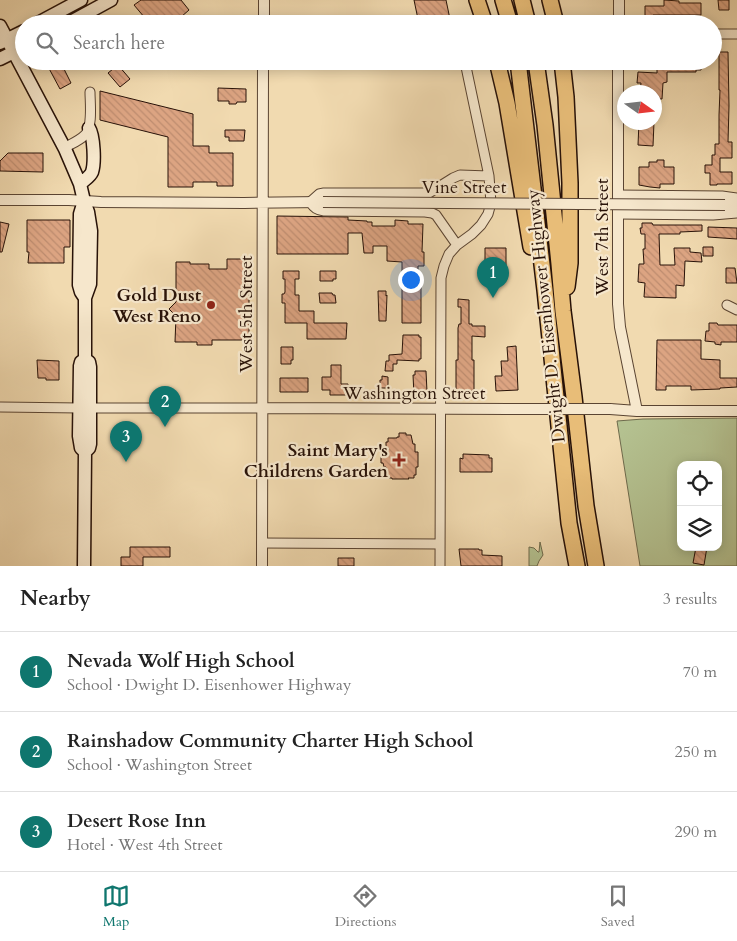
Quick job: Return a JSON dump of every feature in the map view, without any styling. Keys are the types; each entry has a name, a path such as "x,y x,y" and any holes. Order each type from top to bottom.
{"highway":[{"path":"477,0 482,15"},
{"path":"503,0 507,15"},
{"path":"522,0 526,15"},
{"path":"550,0 554,15"},
{"path":"499,70 507,103 532,256 546,290"},
{"name":"Dwight D. Eisenhower Highway","path":"519,70 546,290 569,523 577,566"},
{"name":"Dwight D. Eisenhower Highway","path":"538,70 546,134 563,311 586,506 596,566"},
{"path":"563,70 568,134 570,263 563,311"}],"main road":[{"path":"53,15 81,0"},
{"path":"84,15 111,0"},
{"path":"0,26 4,41 15,35"},
{"path":"0,60 15,51"},
{"path":"29,70 80,184 91,231 90,284 85,298 85,359 81,362 80,366 85,408 80,444 85,452 84,566"},
{"path":"80,184 90,176 92,171 94,143 93,135 89,128"}],"street":[{"path":"264,0 264,15"},
{"path":"619,0 619,15"},
{"path":"722,34 737,34"},
{"name":"West 5th Street","path":"262,566 263,70"},
{"path":"440,566 441,278 446,260 456,245 477,230 485,221 491,203 489,176 467,70"},
{"name":"West 7th Street","path":"618,70 619,316 637,411"},
{"path":"64,148 85,135 89,128 90,92"},
{"name":"Vine Street","path":"310,202 319,194 324,193 430,193 460,175 489,176"},
{"path":"618,195 722,196 737,198"},
{"name":"Vine Street","path":"0,200 737,205"},
{"name":"Vine Street","path":"310,202 318,210 324,211 432,213 438,218 456,245"},
{"path":"618,214 713,215 737,213"},
{"path":"727,305 737,310"},
{"name":"Washington Street","path":"0,407 737,411"},
{"path":"262,543 440,544"}],"green space":[{"path":"737,418 737,566 640,566 617,421"},
{"path":"540,542 543,555 537,566 529,566 529,547 539,552"}],"building":[{"path":"141,0 181,0 189,10 183,15 142,15 134,5"},
{"path":"414,0 446,0 449,15 417,15"},
{"path":"664,0 679,1 679,3 701,3 701,15 645,15 645,6 664,6"},
{"path":"718,0 729,0 729,10 719,10"},
{"path":"722,52 728,52 728,142 732,142 732,158 720,158 720,172 732,172 732,184 710,185 710,173 705,173 705,165 712,165 712,155 715,155 715,144 719,144 719,70 722,70"},
{"path":"50,70 64,70 71,83 60,89"},
{"path":"112,70 122,70 130,79 120,87 108,73"},
{"path":"657,70 696,70 696,72 667,72 667,82 663,83 662,99 662,85 641,85 641,83 637,83 638,72 657,73"},
{"path":"218,88 246,89 246,102 229,104 229,101 218,101"},
{"path":"100,91 193,114 193,146 209,146 209,153 233,153 233,186 217,186 217,182 193,182 193,187 168,187 168,137 100,120"},
{"path":"225,130 245,130 244,141 229,141 229,137 225,137"},
{"path":"639,130 654,130 653,146 638,145"},
{"path":"8,153 43,153 43,172 0,171 0,161"},
{"path":"657,160 664,160 664,167 674,167 674,184 660,184 660,188 639,185 639,167 649,167 649,162 657,162"},
{"path":"277,216 348,217 348,220 372,222 372,226 395,226 395,220 408,221 408,224 423,224 422,252 424,252 424,266 418,266 418,278 421,278 421,323 402,323 402,262 387,261 387,246 373,246 373,253 364,253 362,233 348,233 348,254 277,254"},
{"path":"27,220 70,220 70,247 64,247 64,263 28,263"},
{"path":"0,222 9,224 2,252 0,252"},
{"path":"642,223 652,223 653,225 702,225 702,231 659,234 660,265 675,265 674,248 690,248 690,252 701,253 702,262 685,261 684,286 676,285 676,298 644,297 645,283 638,282 639,264 644,264 645,234 641,234 640,228 642,228"},
{"path":"708,227 737,228 737,239 708,237"},
{"path":"703,247 713,247 713,256 703,256"},
{"path":"485,248 506,248 506,280 485,280"},
{"name":"Gold Dust West Reno","path":"227,259 251,259 251,273 249,273 249,340 212,340 212,345 197,345 197,342 175,342 176,316 169,309 176,302 176,262 209,264 209,269 227,269"},
{"path":"726,268 735,268 737,283 726,283"},
{"path":"283,271 299,271 299,279 295,279 295,295 299,295 299,311 314,311 314,323 347,323 346,339 307,339 307,323 285,323 285,303 282,303 282,294 285,292"},
{"path":"320,271 336,271 336,279 333,279 333,281 320,281"},
{"path":"378,291 386,291 386,321 379,321"},
{"path":"319,293 332,293 335,295 336,303 320,303"},
{"path":"458,299 469,300 469,324 472,324 472,326 485,326 485,337 472,336 474,391 456,391 458,328 459,324 461,324 461,307 458,307"},
{"path":"709,323 737,325 737,342 721,342 721,345 705,341 706,331 709,331"},
{"path":"403,335 419,335 421,337 421,359 419,361 397,360 397,364 393,364 393,371 385,371 389,355 402,354"},
{"path":"657,340 701,340 701,359 720,360 720,378 737,378 737,387 691,390 691,386 666,386 666,390 656,390"},
{"path":"516,346 518,390 496,391 495,376 502,376 501,361 508,361 507,347"},
{"path":"281,347 293,347 293,360 291,360 291,364 281,364"},
{"path":"37,360 59,361 59,380 38,378"},
{"path":"331,365 341,365 341,384 348,384 348,395 330,395 330,390 322,390 322,377 331,377"},
{"path":"415,371 426,371 427,392 424,394 414,395 413,375 415,375"},
{"path":"382,376 388,377 388,388 380,388"},
{"path":"280,378 308,378 308,392 280,392"},
{"name":"Saint Mary's Childrens Garden","path":"399,433 411,435 413,444 415,444 415,452 418,452 418,467 416,467 414,478 386,478 386,467 381,463 381,456 384,456 388,438 397,438"},
{"path":"463,454 489,455 489,458 492,458 492,472 460,472 460,458 463,459"},
{"path":"130,547 170,547 170,557 143,557 143,566 121,566 121,557 130,557"},
{"path":"459,549 479,549 482,550 482,555 502,556 502,566 461,566"},
{"path":"695,551 706,551 704,565 693,563"},
{"path":"338,558 354,558 354,566 338,566"}],"place":[{"name":"Nevada Wolf High School","path":"493,298"},
{"name":"Gold Dust West Reno","path":"211,305"},
{"name":"Rainshadow Community Charter High School","path":"165,427"},
{"name":"Saint Mary's Childrens Garden","path":"399,460"},
{"name":"Desert Rose Inn","path":"126,462"}]}
